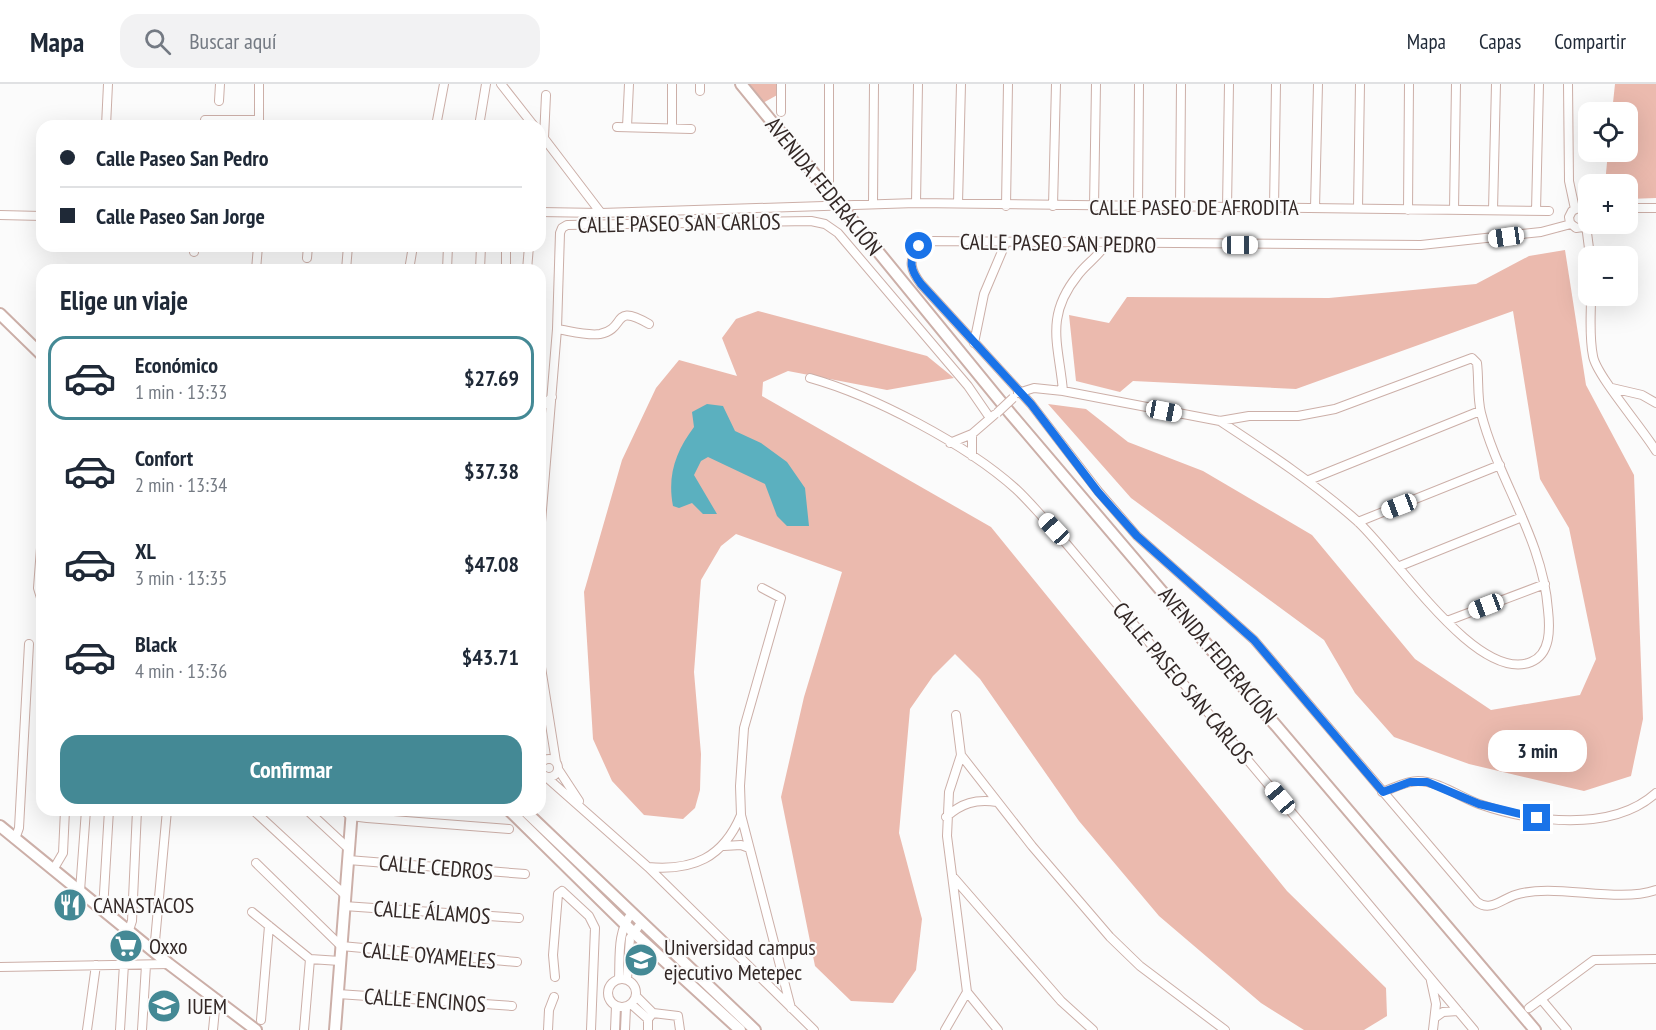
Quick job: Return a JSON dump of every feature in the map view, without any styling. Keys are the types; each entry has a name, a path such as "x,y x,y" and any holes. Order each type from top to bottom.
{"main road":[{"name":"AVENIDA FEDERACIÓN","path":"741,84 1010,413 1535,1030"},
{"path":"0,314 36,349"},
{"path":"335,1030 349,855 349,816"},
{"path":"516,816 628,918 641,923 755,1030"},
{"path":"530,816 628,918 633,932 740,1030"},
{"path":"0,826 169,964 216,999 259,1025"}],"street":[{"path":"106,120 108,84"},
{"path":"219,101 220,84"},
{"path":"259,84 259,120"},
{"path":"437,120 444,84"},
{"path":"480,120 486,84"},
{"path":"501,84 529,120"},
{"path":"627,128 628,84"},
{"path":"672,84 672,128"},
{"path":"781,84 781,112"},
{"path":"829,84 829,192"},
{"path":"873,204 874,84"},
{"path":"916,203 918,84"},
{"path":"958,203 961,84"},
{"path":"1006,206 1008,84"},
{"path":"1053,206 1056,84"},
{"path":"1094,207 1096,84"},
{"path":"1138,207 1139,84"},
{"path":"1180,208 1181,84"},
{"path":"1227,208 1229,84"},
{"path":"1274,207 1276,84"},
{"path":"1316,208 1318,84"},
{"path":"1359,208 1360,84"},
{"path":"1408,210 1409,84"},
{"path":"1454,210 1456,84"},
{"path":"1493,210 1496,84"},
{"path":"1536,211 1539,84"},
{"path":"1568,84 1569,181 1575,208 1569,217 1571,224"},
{"path":"544,120 546,95"},
{"path":"617,127 691,129"},
{"path":"546,141 601,213"},
{"name":"CALLE PASEO DE AFRODITA","path":"546,212 601,213 916,203 1006,206 1549,211"},
{"path":"1638,208 1656,208"},
{"path":"0,215 36,216"},
{"name":"CALLE PASEO SAN CARLOS","path":"546,466 557,329 560,233 564,226 818,222 838,233 994,415"},
{"name":"CALLE PASEO SAN PEDRO","path":"1578,227 1571,224 1541,232 1421,246 932,241 919,246 910,263 913,273 1020,392 1137,536 1254,640 1481,905 1491,906 1523,893 1623,894 1656,890"},
{"path":"974,343 984,294 1006,242"},
{"path":"1064,392 1055,339 1060,305 1078,275 1106,244"},
{"path":"307,258 308,252"},
{"path":"1591,306 1593,356 1597,370 1653,443 1656,452"},
{"path":"557,329 600,334 608,332 626,315 632,314 649,324"},
{"path":"950,443 972,434 1020,392 1035,388 1220,422 1309,480 1358,522 1400,566 1447,621 1471,644 1494,660 1508,665 1523,665 1535,660 1546,644 1548,611 1545,584 1531,536 1500,465 1480,411 1477,363 1472,358 1335,410 1316,414 1249,416 1220,422"},
{"name":"CALLE PASEO SAN CARLOS","path":"810,378 862,395 972,456 1016,488 1054,529 1474,1030"},
{"path":"1612,388 1642,395 1656,403"},
{"path":"546,402 552,397"},
{"path":"1309,480 1480,411"},
{"path":"546,417 550,421"},
{"path":"972,434 972,456"},
{"path":"1358,522 1500,465"},
{"path":"1400,566 1522,517"},
{"path":"1447,621 1545,584"},
{"path":"762,588 781,598 744,728 741,815 791,1008"},
{"path":"15,839 19,828 29,644"},
{"path":"546,705 550,734 549,762 555,775 546,774"},
{"path":"956,715 961,755 949,792 946,817 949,857 954,878 967,992 998,1030"},
{"path":"961,755 997,802 1125,952 1225,1030"},
{"path":"549,762 585,810"},
{"path":"546,776 648,867 814,1030"},
{"path":"1383,792 1410,782 1427,782 1479,804 1554,821 1580,821 1624,812 1648,801 1656,793"},
{"path":"946,817 964,804 974,801 997,802"},
{"path":"648,867 683,867 703,860 724,846 741,815"},
{"path":"53,870 63,853 66,816"},
{"path":"80,891 86,816"},
{"path":"104,910 109,816"},
{"path":"129,930 132,921 137,816"},
{"path":"154,952 166,816"},
{"path":"259,816 344,901"},
{"path":"313,816 349,855"},
{"path":"387,816 509,829"},
{"path":"724,846 741,845 749,848"},
{"name":"CALLE CEDROS","path":"349,855 525,874"},
{"path":"256,863 341,946"},
{"path":"954,878 1061,1001 1093,1030"},
{"path":"555,977 556,914 558,894 561,891 594,921 595,979 591,1030"},
{"name":"CALLE ÁLAMOS","path":"344,901 519,918"},
{"path":"252,912 310,959 340,961"},
{"path":"623,979 628,918"},
{"path":"623,979 630,941 633,932 641,923"},
{"path":"259,1025 269,926"},
{"name":"CALLE OYAMELES","path":"341,946 517,962"},
{"path":"1529,1008 1594,960 1656,958"},
{"path":"304,1030 310,959"},
{"path":"120,1030 124,964"},
{"path":"142,1030 147,964"},
{"path":"0,967 169,964"},
{"path":"87,1030 96,965"},
{"path":"1430,977 1436,1017 1433,1030"},
{"path":"595,979 609,985 623,979"},
{"path":"623,979 634,986 636,996 651,1016 648,1030"},
{"path":"609,985 608,997 616,1006 615,1030"},
{"path":"945,1030 967,992"},
{"name":"CALLE ENCINOS","path":"338,994 512,1006"},
{"path":"625,1030 629,1005 636,996"},
{"path":"548,1030 549,1010 554,997"},
{"path":"594,1004 608,997"},
{"path":"213,1030 216,999"},
{"path":"1541,999 1567,1030"},
{"path":"616,1006 629,1005 651,1016 678,1016 680,1030"},
{"path":"1436,1017 1443,1012 1458,1011"}],"shaded area":[{"path":"746,84 779,84 779,94 761,104"},
{"path":"1615,84 1656,84 1656,198 1638,199 1638,174 1606,174 1607,162 1638,162 1638,102 1613,102"},
{"path":"1565,250 1586,385 1634,475 1643,719 1631,776 1584,791 1469,764 1394,737 1355,693 1324,640 1131,498 1048,404 1086,409 1128,442 1203,471 1312,535 1415,659 1491,710 1580,695 1596,659 1569,528 1540,479 1513,311 1296,389 1133,381 1120,392 1076,381 1069,315 1109,323 1127,297 1329,298 1476,284 1529,256"},
{"path":"758,311 927,356 954,378 887,390 788,371 763,382 762,396 991,527 1287,891 1386,988 1387,1016 1364,1030 1304,1030 1261,1003 1159,916 1079,821 980,679 955,654 933,676 910,709 899,833 922,919 916,970 893,1003 851,1001 815,966 781,797 804,697 842,572 736,534 721,546 701,580 694,672 701,754 700,790 695,808 683,819 644,815 612,781 593,739 584,592 622,460 656,388 679,360 737,376 722,338 736,319"}],"water":[{"path":"707,404 723,406 735,431 761,443 787,462 805,488 809,526 787,526 777,516 765,484 708,457 701,461 694,475 717,514 703,514 692,503 679,508 673,506 671,484 674,464 682,445 694,427 692,412"}],"place":[{"name":"CANASTACOS","path":"70,905"},
{"name":"Oxxo","path":"126,946"},
{"name":"Universidad campus ejecutivo Metepec","path":"641,960"},
{"name":"IUEM","path":"164,1006"}],"route":[{"path":"919,246 910,263 913,273 921,284 1031,404 1098,492 1137,536 1224,610 1254,640 1383,792 1410,782 1427,782 1479,804 1537,818"}]}
